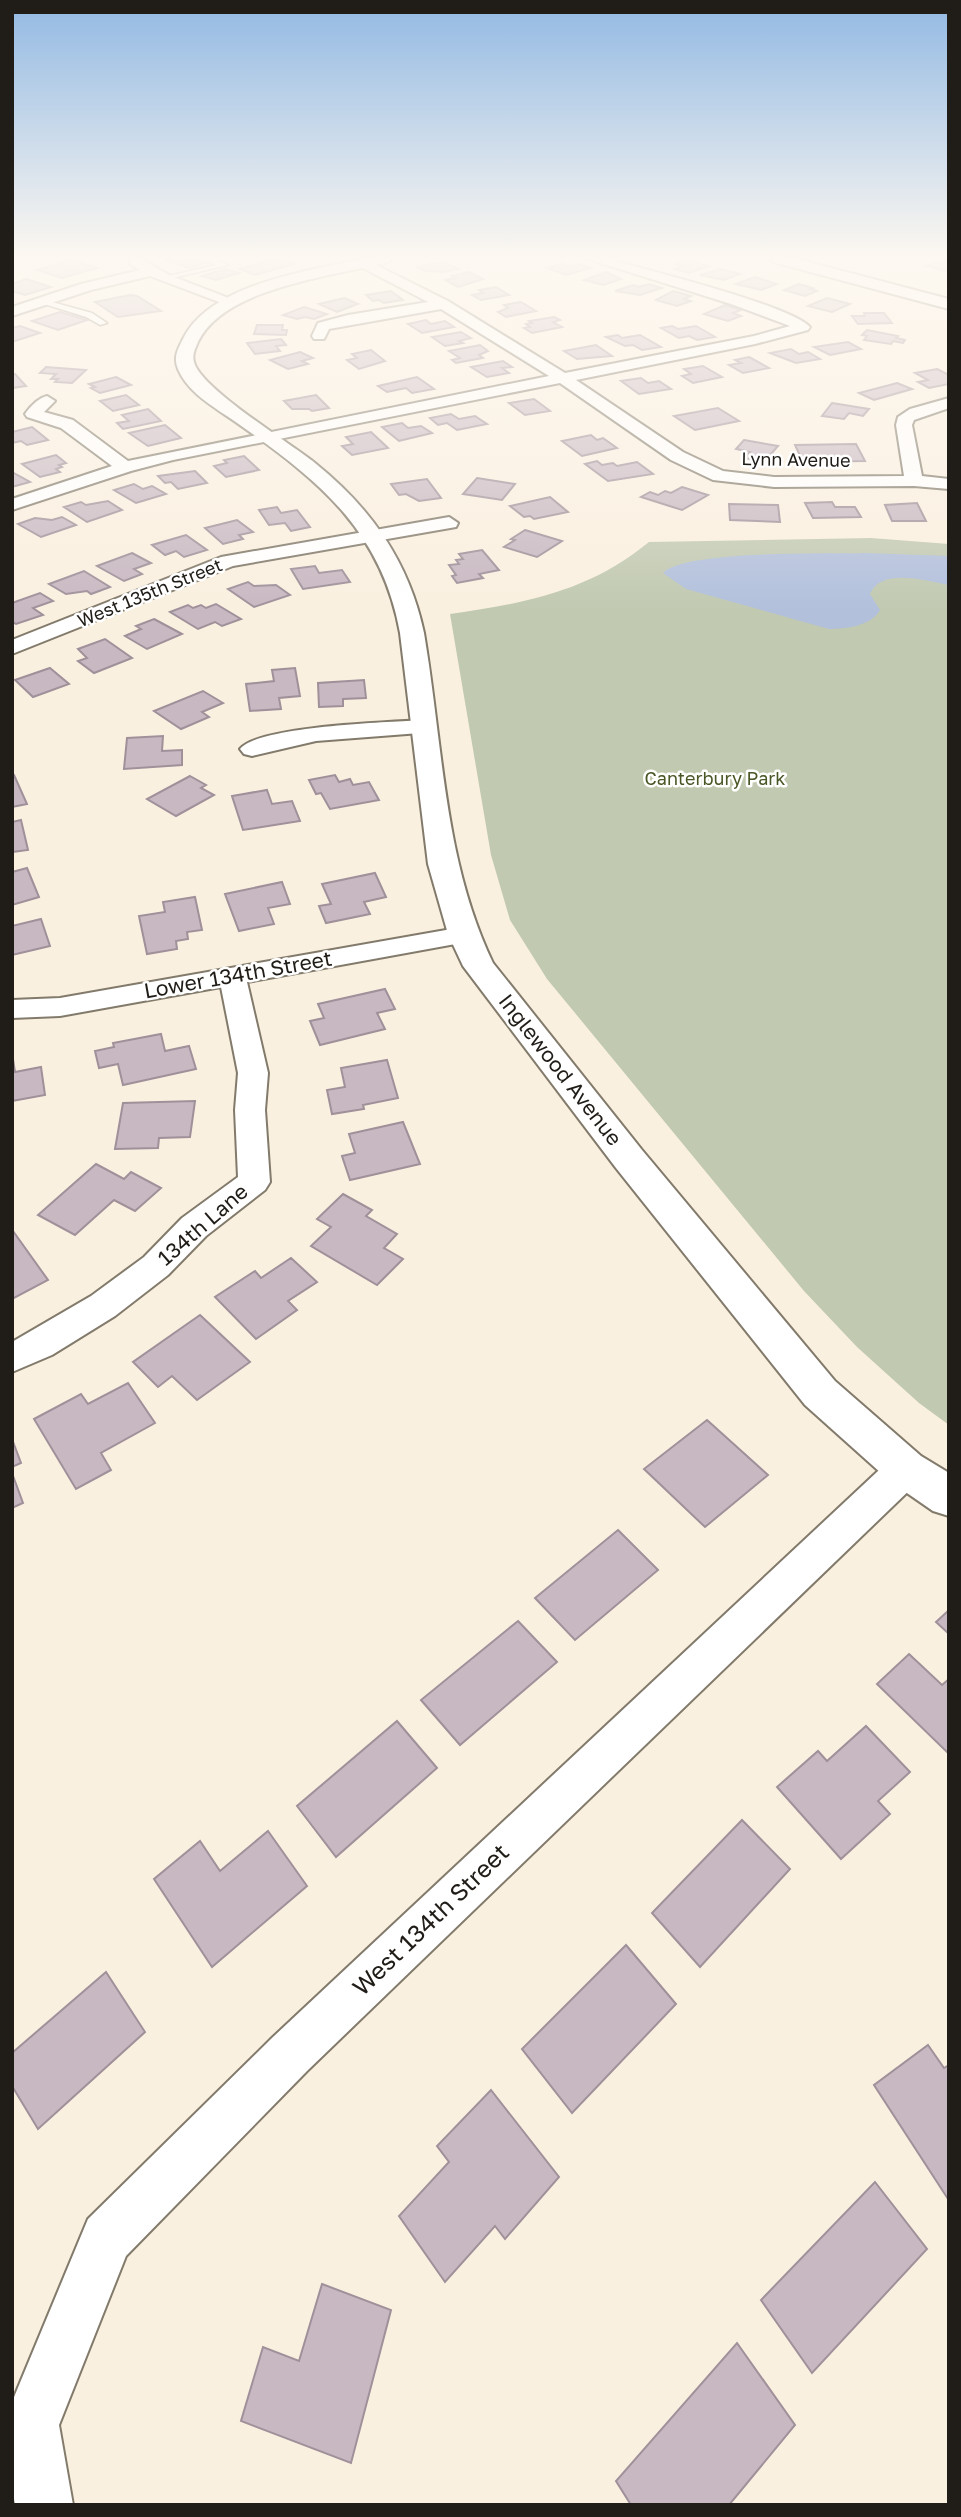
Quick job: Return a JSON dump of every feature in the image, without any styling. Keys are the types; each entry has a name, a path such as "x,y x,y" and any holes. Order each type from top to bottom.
{"street":[{"name":"Inglewood Avenue","path":"192,376 208,393 267,435 335,490 387,556 409,609 440,841 451,902 463,935 479,966 820,1393 906,1469 949,1497"},
{"path":"12,505 125,467 267,435 571,376"},
{"name":"Lynn Avenue","path":"563,378 677,456 719,476 774,482 914,481 949,484"},
{"path":"33,414 47,401"},
{"path":"914,481 904,425 906,417 949,403"},
{"path":"12,414 33,414 67,424 125,467"},
{"path":"373,535 449,523"},
{"name":"West 135th Street","path":"12,648 228,561 373,535"},
{"path":"252,749 281,739 313,733 425,727"},
{"name":"Lower 134th Street","path":"12,1009 60,1007 463,935"},
{"name":"134th Lane","path":"12,1358 40,1345 113,1298 156,1266 194,1227 254,1181 250,1110 253,1073 233,976"},
{"name":"West 134th Street","path":"44,2505 31,2425 107,2238 300,2044 906,1469"}],"green space":[{"name":"Canterbury Park","path":"871,538 949,544 949,1425 919,1403 857,1347 804,1291 547,979 510,920 491,855 450,614 555,593 603,573 649,542"}],"water":[{"path":"866,553 949,556 949,585 905,578 884,581 870,594 880,610 871,620 858,626 829,629 686,589 663,573 699,560 727,557"}],"building":[{"path":"12,376 17,376 26,386 12,388"},
{"path":"54,376 79,376 72,383 55,382 58,379 51,379"},
{"path":"683,376 722,377 693,383"},
{"path":"921,376 949,376 949,384 929,388 918,382 928,380"},
{"path":"116,377 131,385 100,393 89,384"},
{"path":"417,377 434,389 412,393 406,388 387,392 378,386"},
{"path":"641,378 648,383 659,381 671,389 639,394 621,381"},
{"path":"897,383 912,389 874,400 859,393"},
{"path":"126,395 139,405 113,411 100,401"},
{"path":"316,395 329,408 312,411 292,409 284,401"},
{"path":"534,399 550,411 525,415 509,403"},
{"path":"832,403 869,409 863,416 849,413 844,419 822,416"},
{"path":"718,408 739,421 695,430 674,416"},
{"path":"148,409 161,421 123,429 117,423 129,421 122,415"},
{"path":"451,414 459,419 475,416 487,424 457,430 447,423 438,425 430,418"},
{"path":"402,423 408,428 421,426 432,433 399,441 382,427"},
{"path":"165,425 181,438 148,446 129,433"},
{"path":"32,427 48,440 27,445 21,441 12,443 12,432"},
{"path":"371,432 388,448 352,455 342,446 353,444 346,437"},
{"path":"591,435 597,440 603,438 617,448 582,456 562,441"},
{"path":"744,440 778,446 771,454 775,455 769,462 744,458 750,452 736,449"},
{"path":"856,444 865,461 803,462 795,445"},
{"path":"56,455 66,463 56,469 60,472 40,477 22,464"},
{"path":"244,456 259,470 226,477 214,466 227,463 224,460"},
{"path":"597,461 602,465 613,463 617,466 637,462 653,474 608,481 585,464"},
{"path":"195,471 207,483 178,489 158,476"},
{"path":"12,472 30,482 12,487"},
{"path":"477,478 515,484 502,500 463,494"},
{"path":"427,479 441,498 419,501 406,494 399,495 391,484"},
{"path":"134,484 143,489 152,486 166,494 136,503 114,490"},
{"path":"682,487 708,495 682,510 641,497 650,492 658,495 665,491 671,493"},
{"path":"550,497 568,512 534,519 530,516 524,517 510,506"},
{"path":"108,501 122,510 87,522 64,507 81,502 86,505"},
{"path":"832,502 835,507 855,507 861,517 813,518 805,503"},
{"path":"917,503 926,521 892,521 885,505"},
{"path":"729,504 778,505 780,522 730,520"},
{"path":"277,507 281,513 297,510 310,527 291,531 285,523 269,525 259,510"},
{"path":"62,517 76,525 41,537 18,524 35,518 52,520"},
{"path":"237,520 253,532 239,535 243,539 223,544 205,528"},
{"path":"525,530 562,541 537,557 504,547"},
{"path":"186,535 207,550 184,557 176,551 165,555 152,545"},
{"path":"482,550 499,570 479,574 483,578 457,583 452,576 456,575 449,565 459,564 456,560 463,559 459,554"},
{"path":"132,553 151,563 134,569 142,574 124,581 97,566"},
{"path":"315,566 319,573 342,570 350,582 303,589 291,569"},
{"path":"84,571 110,587 91,594 87,591 66,594 49,584"},
{"path":"248,582 254,586 276,585 290,595 254,607 228,589"},
{"path":"40,593 53,601 33,608 43,615 16,624 12,622 12,603"},
{"path":"216,604 241,619 222,626 215,622 198,629 170,612 188,605 193,608 201,605 206,608"},
{"path":"154,619 182,634 147,649 125,636 141,629 136,626"},
{"path":"105,639 132,658 94,673 78,661 87,658 78,649"},
{"path":"50,668 69,684 33,697 15,680"},
{"path":"295,668 300,696 279,698 281,709 250,711 246,684 274,681 272,670"},
{"path":"364,680 366,698 343,699 343,706 319,707 318,683"},
{"path":"203,691 223,703 202,712 209,717 181,729 154,711"},
{"path":"163,736 162,751 182,750 182,765 124,769 127,738"},
{"path":"14,775 27,804 12,807 12,776"},
{"path":"335,775 339,782 350,779 353,785 369,782 379,800 330,809 321,793 316,794 309,780"},
{"path":"190,776 206,785 201,788 214,795 176,816 147,799"},
{"path":"267,790 272,804 292,801 300,821 243,830 232,796"},
{"path":"21,820 28,850 12,852 12,822"},
{"path":"27,868 39,897 12,905 12,872"},
{"path":"375,873 386,897 364,902 370,914 326,923 319,906 331,904 322,884"},
{"path":"282,882 290,904 268,908 274,924 239,931 225,894"},
{"path":"195,897 202,930 187,932 188,939 176,941 177,949 147,954 139,916 165,912 163,902"},
{"path":"41,919 50,946 12,955 12,926"},
{"path":"385,989 395,1009 377,1013 385,1029 320,1045 310,1021 324,1018 318,1004"},
{"path":"161,1034 165,1051 189,1046 196,1069 123,1085 118,1064 99,1068 95,1051 114,1047 113,1043"},
{"path":"12,1053 15,1072 41,1067 45,1095 12,1101"},
{"path":"387,1060 398,1098 363,1105 364,1109 332,1114 327,1090 345,1087 341,1068"},
{"path":"195,1101 190,1137 159,1138 158,1148 115,1149 123,1103"},
{"path":"403,1122 420,1164 350,1180 342,1156 355,1153 349,1134"},
{"path":"96,1164 124,1179 131,1172 161,1188 135,1211 114,1200 75,1235 38,1215"},
{"path":"343,1194 372,1210 366,1216 397,1234 384,1248 403,1259 377,1285 311,1246 331,1227 317,1219"},
{"path":"13,1231 48,1280 14,1298 12,1295"},
{"path":"291,1258 317,1282 288,1301 297,1310 256,1339 215,1297 255,1271 261,1278"},
{"path":"200,1315 250,1362 197,1400 172,1376 158,1387 133,1362"},
{"path":"128,1383 155,1423 101,1453 111,1470 76,1489 34,1419 81,1394 88,1404"},
{"path":"707,1420 768,1475 705,1527 644,1469"},
{"path":"12,1439 21,1463 12,1467"},
{"path":"12,1473 23,1503 12,1508"},
{"path":"618,1530 658,1570 575,1640 535,1598"},
{"path":"949,1610 949,1634 936,1622"},
{"path":"518,1621 557,1662 460,1745 421,1700"},
{"path":"909,1654 942,1685 949,1679 949,1754 877,1684"},
{"path":"397,1721 437,1768 336,1857 297,1806"},
{"path":"866,1726 910,1772 878,1801 890,1814 841,1859 777,1787 818,1751 827,1761"},
{"path":"742,1820 790,1869 700,1967 652,1913"},
{"path":"268,1831 307,1886 212,1967 154,1879 200,1841 220,1871"},
{"path":"626,1945 676,2004 572,2113 522,2049"},
{"path":"106,1972 145,2032 38,2129 12,2086 12,2053"},
{"path":"928,2045 944,2068 949,2065 948,2199 874,2085"},
{"path":"491,2090 559,2177 505,2239 495,2226 445,2282 399,2216 449,2162 437,2146"},
{"path":"875,2182 927,2249 812,2373 761,2300"},
{"path":"322,2284 391,2310 351,2463 241,2421 263,2347 299,2361"},
{"path":"737,2343 795,2425 729,2505 631,2505 616,2481"}]}
